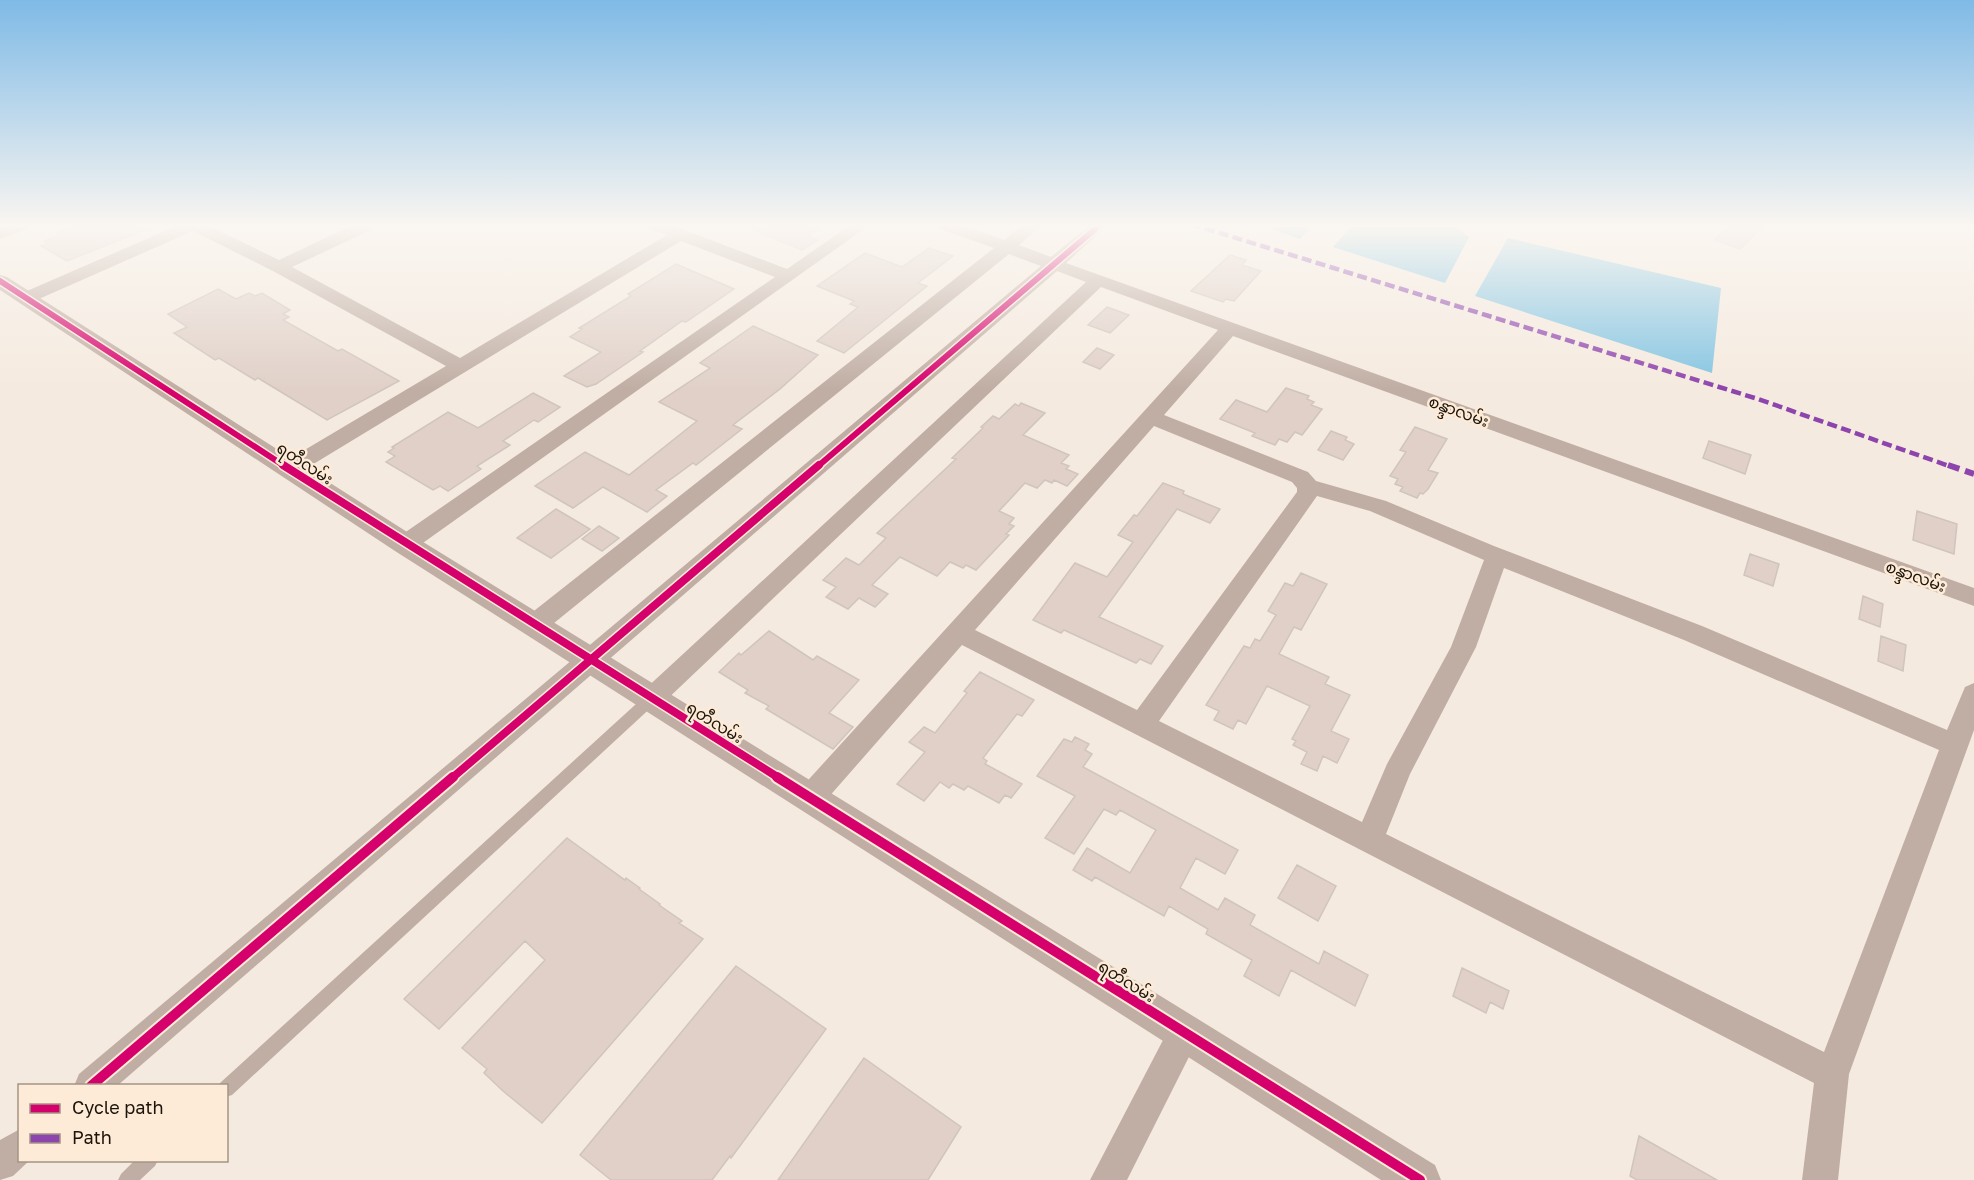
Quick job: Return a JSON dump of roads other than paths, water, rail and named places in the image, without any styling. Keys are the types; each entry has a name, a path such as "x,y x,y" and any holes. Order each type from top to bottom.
{"street":[{"path":"26,298 70,279"},
{"path":"301,279 461,366"},
{"path":"289,469 606,279"},
{"path":"405,544 785,279"},
{"path":"534,625 967,279"},
{"path":"93,1084 1036,279"},
{"path":"652,698 1099,279"},
{"name":"စန္ဒာလမ်း","path":"1099,279 1974,597"},
{"name":"ရတီလမ်း","path":"0,281 405,544 1420,1180"},
{"path":"810,798 1230,328"},
{"path":"1150,417 1300,477 1308,486 1378,506 1497,556 1682,628 1955,745"},
{"path":"1141,725 1308,493 1308,486"},
{"path":"1369,840 1397,772 1463,647 1497,556"},
{"path":"958,632 1833,1074"},
{"path":"1820,1180 1833,1074 1974,694"},
{"path":"1108,1180 1185,1033"},
{"path":"0,1162 18,1148"}],"lane":[{"path":"228,1087 652,698"},
{"path":"127,1180 148,1162"}],"water":[{"path":"1433,279 1447,279 1445,283"},
{"path":"1485,279 1683,279 1721,288 1712,373 1475,296"}]}
